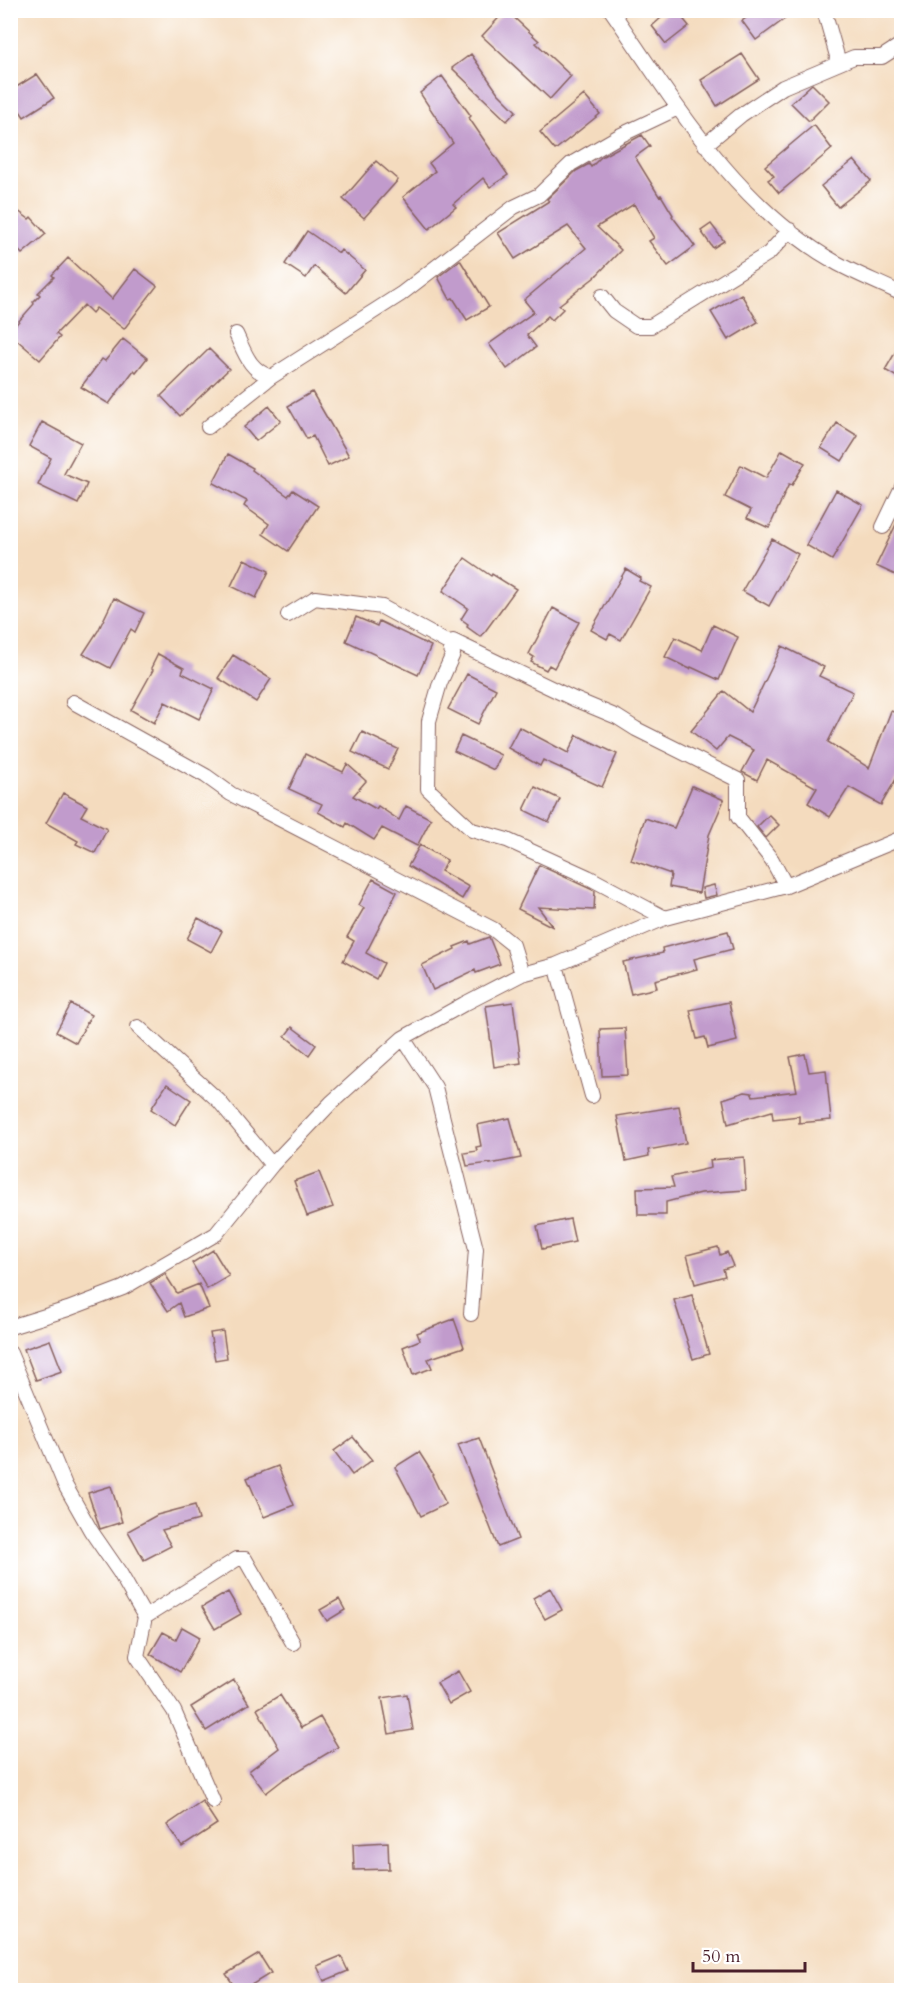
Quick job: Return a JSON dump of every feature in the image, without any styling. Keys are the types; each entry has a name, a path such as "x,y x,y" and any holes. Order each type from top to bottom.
{"street":[{"path":"612,10 678,108 740,187 790,230 835,262 902,294"},
{"path":"824,10 837,56 836,64"},
{"path":"705,145 741,115 783,87 855,57 882,57 902,44"},
{"path":"208,427 271,377 401,294 514,207 539,195 572,164 621,135 678,108"},
{"path":"602,296 614,311 636,326 651,326 769,253 790,230"},
{"path":"236,334 258,373 271,377"},
{"path":"883,527 902,487"},
{"path":"288,615 315,598 382,607 448,643 453,654 440,683 429,722 428,789 472,830 507,840 588,877 665,918"},
{"path":"448,643 453,641 617,717 636,729 738,780 738,817 772,860 786,886"},
{"path":"74,702 206,776 231,794 493,929 513,945 522,974"},
{"path":"10,1327 68,1309 123,1288 216,1234 272,1165 331,1103 403,1038 522,974 556,965 665,918 786,886 902,838"},
{"path":"556,965 592,1096"},
{"path":"138,1027 219,1101 272,1165"},
{"path":"403,1038 435,1087 476,1249 471,1314"},
{"path":"10,1353 65,1485 145,1617 137,1656 174,1711 213,1801"},
{"path":"145,1617 237,1559 245,1559 293,1643"}],"building":[{"path":"506,10 571,76 550,99 482,36"},
{"path":"670,10 676,10 689,26 666,44 652,26"},
{"path":"757,10 797,10 756,40 742,21"},
{"path":"471,54 498,93 516,111 507,121 452,68"},
{"path":"742,54 759,79 717,106 701,80"},
{"path":"37,74 54,98 24,117 10,96 10,91"},
{"path":"442,76 471,116 469,118 508,175 490,187 483,178 453,204 456,207 429,229 403,197 435,171 429,163 453,143 420,93"},
{"path":"812,84 829,101 809,121 791,103"},
{"path":"584,95 600,114 555,150 540,132"},
{"path":"814,125 832,149 779,193 768,180 774,176 765,166"},
{"path":"642,135 650,146 635,157 659,196 661,195 672,216 695,246 668,266 649,241 654,238 634,204 597,227 621,250 595,277 559,305 563,309 552,320 548,316 527,335 536,347 507,369 489,344 534,312 524,300 586,248 568,226 515,259 498,233 549,201 547,199 576,171 589,164 591,167 601,157"},
{"path":"854,160 871,181 838,207 821,186"},
{"path":"376,161 398,180 364,218 343,199"},
{"path":"10,205 29,219 31,217 46,234 22,254 10,241"},
{"path":"711,224 724,241 713,248 701,231"},
{"path":"307,231 339,253 341,250 365,270 346,293 314,266 306,278 285,264"},
{"path":"68,258 112,299 135,269 157,286 124,329 96,308 92,313 84,305 56,334 60,337 40,360 10,334 10,331 34,304 33,302 40,295 38,293"},
{"path":"460,260 489,307 467,320 453,298 450,299 438,277"},
{"path":"741,294 758,322 728,340 711,312"},
{"path":"123,339 147,358 136,372 134,370 109,404 81,387 102,359 105,361"},
{"path":"902,341 902,380 885,370"},
{"path":"209,349 229,369 180,416 161,396"},
{"path":"312,392 349,456 328,466 313,436 307,439 288,406"},
{"path":"269,406 281,421 256,441 244,427"},
{"path":"42,422 81,443 64,474 87,484 78,504 38,485 51,458 29,446"},
{"path":"837,423 858,436 842,461 821,448"},
{"path":"782,450 805,463 792,485 789,484 769,528 747,518 751,510 725,497 741,465 766,478"},
{"path":"228,454 253,468 252,470 288,496 293,490 318,506 288,551 263,534 269,524 244,506 247,501 213,483"},
{"path":"836,490 863,505 832,560 806,545"},
{"path":"902,512 902,578 876,566"},
{"path":"772,539 798,554 769,606 742,591"},
{"path":"465,558 491,576 492,574 516,589 481,637 467,627 468,624 461,619 468,608 443,591"},
{"path":"244,559 269,571 256,598 231,586"},
{"path":"626,569 641,578 639,581 651,587 621,640 610,634 607,639 591,630"},
{"path":"114,598 144,613 135,632 131,629 110,668 83,654 98,631"},
{"path":"553,608 579,622 554,668 549,665 546,670 531,662 534,657 529,654"},
{"path":"356,617 377,626 379,621 431,646 418,675 346,641"},
{"path":"713,625 738,637 719,680 665,657 675,637 702,650"},
{"path":"782,646 824,667 819,676 853,692 828,742 869,768 891,711 902,715 902,769 881,805 849,787 830,817 808,803 817,788 767,760 757,780 742,772 754,750 728,737 716,751 691,731 724,691 750,712"},
{"path":"158,654 184,668 182,673 214,689 199,719 165,702 154,723 131,710 153,670 151,668"},
{"path":"233,655 271,679 256,702 218,678"},
{"path":"467,674 496,689 478,724 448,709"},
{"path":"519,727 568,753 577,735 617,754 602,787 543,760 540,766 508,748"},
{"path":"362,732 398,749 388,769 352,752"},
{"path":"461,736 501,755 494,770 454,751"},
{"path":"305,754 343,772 347,764 366,781 353,796 376,809 378,806 399,820 406,806 431,819 417,846 382,828 374,840 347,823 345,827 318,812 322,804 289,789"},
{"path":"692,786 724,800 709,835 699,893 669,887 671,874 631,860 645,818 674,828"},
{"path":"535,787 560,799 549,822 524,810"},
{"path":"63,793 87,806 81,816 107,829 95,853 76,844 78,841 46,823"},
{"path":"769,815 779,825 766,838 757,827"},
{"path":"420,845 447,860 441,871 469,887 462,899 408,866"},
{"path":"539,865 595,891 594,910 538,907 553,927 518,909"},
{"path":"373,879 397,892 366,953 384,963 376,979 343,961 354,941 347,937 364,908 359,905"},
{"path":"714,885 717,895 704,898 702,888"},
{"path":"198,918 222,931 211,952 187,939"},
{"path":"728,931 733,949 694,959 697,969 655,980 657,988 631,994 623,962 663,953 662,948"},
{"path":"489,937 500,964 476,973 475,970 433,990 422,965 455,949 454,947"},
{"path":"513,1002 521,1063 494,1067 486,1006"},
{"path":"729,1002 737,1041 708,1048 705,1037 697,1039 690,1010"},
{"path":"71,1004 91,1015 76,1043 56,1032"},
{"path":"292,1027 316,1045 309,1055 285,1036"},
{"path":"625,1028 628,1075 602,1076 600,1029"},
{"path":"805,1054 809,1072 826,1070 831,1120 799,1123 799,1116 773,1119 772,1111 728,1124 723,1099 745,1092 752,1093 753,1096 797,1091 790,1057"},
{"path":"167,1084 191,1100 175,1125 151,1109"},
{"path":"679,1106 686,1143 648,1150 649,1156 626,1161 617,1116"},
{"path":"510,1118 521,1158 467,1166 464,1153 477,1151 476,1147 481,1146 477,1125"},
{"path":"744,1157 746,1190 701,1193 666,1202 666,1215 638,1215 637,1188 674,1187 671,1177 711,1168 710,1160"},
{"path":"319,1172 333,1207 307,1216 294,1181"},
{"path":"570,1219 575,1242 542,1249 537,1226"},
{"path":"718,1247 720,1255 727,1252 733,1266 723,1269 725,1276 695,1284 687,1255"},
{"path":"213,1250 229,1276 207,1289 192,1263"},
{"path":"165,1274 177,1293 199,1284 209,1308 184,1317 179,1303 168,1311 150,1283"},
{"path":"692,1295 709,1354 693,1359 674,1300"},
{"path":"454,1319 464,1347 428,1359 432,1368 413,1375 403,1347 420,1340 417,1333"},
{"path":"223,1331 227,1358 215,1360 210,1333"},
{"path":"50,1340 62,1371 36,1380 24,1349"},
{"path":"353,1437 372,1460 352,1475 334,1451"},
{"path":"479,1438 518,1539 498,1547 458,1445"},
{"path":"419,1452 433,1474 446,1504 421,1516 395,1467"},
{"path":"278,1466 294,1505 264,1517 247,1478"},
{"path":"111,1486 122,1522 100,1529 88,1493"},
{"path":"195,1505 199,1520 162,1530 171,1546 144,1560 128,1531 157,1515"},
{"path":"550,1588 562,1610 545,1619 533,1598"},
{"path":"228,1592 241,1614 215,1629 202,1607"},
{"path":"339,1599 345,1610 327,1621 320,1610"},
{"path":"182,1627 200,1637 180,1672 150,1654 163,1632 176,1639"},
{"path":"458,1671 470,1692 449,1704 437,1683"},
{"path":"234,1680 249,1704 206,1731 191,1707"},
{"path":"407,1694 413,1730 389,1734 382,1698"},
{"path":"280,1695 301,1728 320,1717 338,1747 284,1779 266,1793 249,1771 279,1748 257,1709"},
{"path":"202,1801 217,1824 182,1847 167,1825"},
{"path":"388,1842 389,1869 354,1870 353,1844"},
{"path":"259,1954 271,1973 243,1990 237,1990 226,1974"},
{"path":"341,1956 348,1971 324,1981 317,1966"}]}
